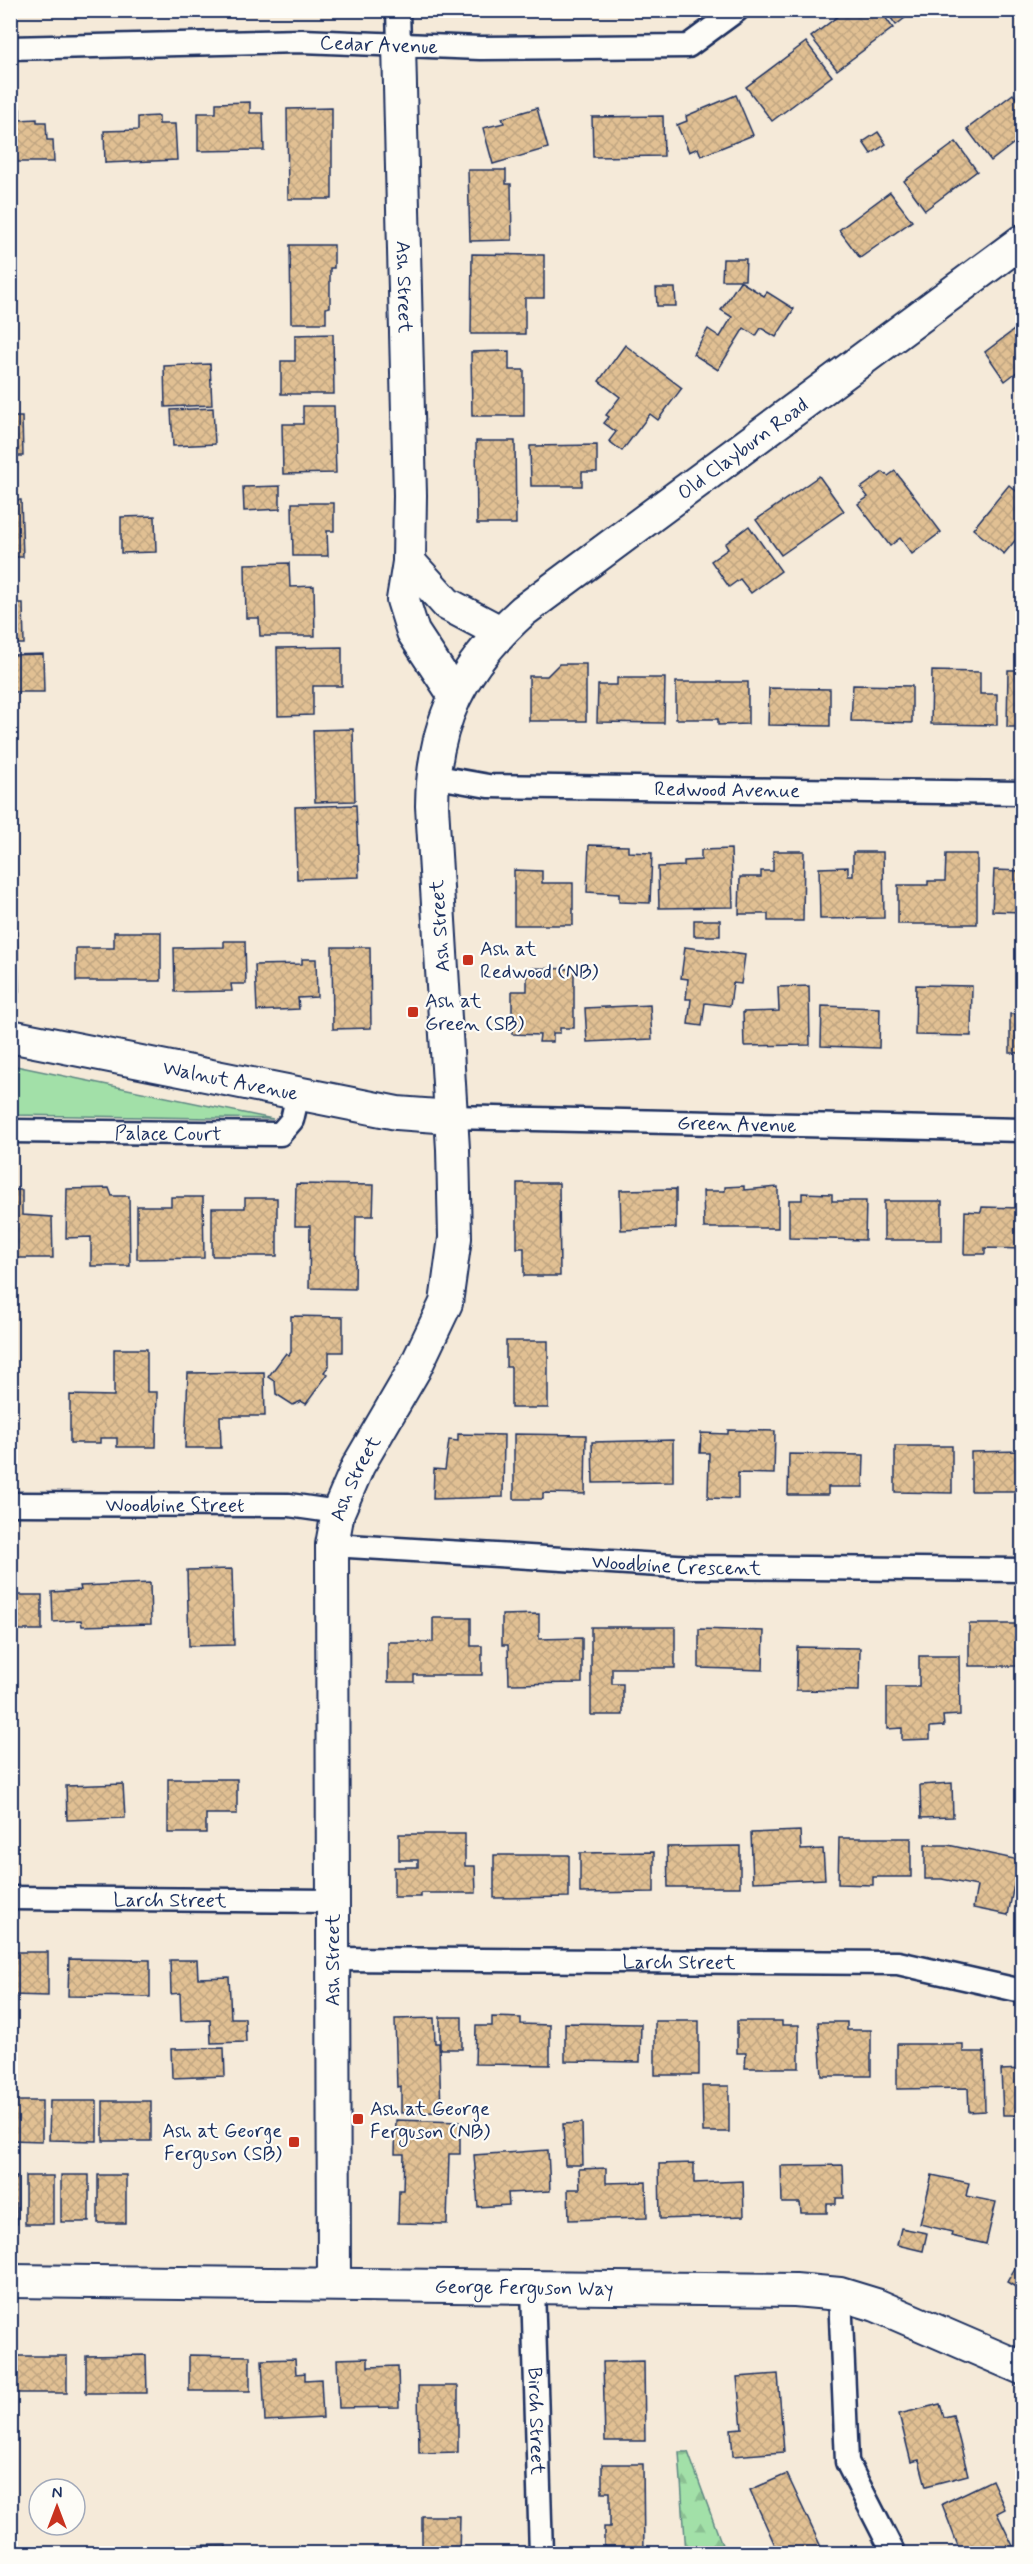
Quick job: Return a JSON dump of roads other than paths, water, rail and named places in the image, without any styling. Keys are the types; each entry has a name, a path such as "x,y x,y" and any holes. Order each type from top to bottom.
{"main road":[{"name":"Ash Street","path":"399,45 410,484 409,562 403,600 413,632 454,696"},
{"name":"Old Clayburn Road","path":"473,666 500,632 533,604 1023,241"},
{"path":"409,562 447,604 500,632"},
{"name":"Ash Street","path":"334,2284 331,1959 332,1545 338,1512 358,1466 414,1370 446,1303 454,1238 451,1117 432,776 440,733 454,696 473,666"},
{"name":"Walnut Avenue","path":"10,1036 397,1113 451,1117"},
{"name":"George Ferguson Way","path":"10,2282 756,2288 840,2294 876,2305 1023,2368"}],"street":[{"name":"Ash Street","path":"398,10 399,45"},
{"name":"Cedar Avenue","path":"10,48 302,41 480,48 688,46 737,10"},
{"name":"Redwood Avenue","path":"432,776 488,786 1023,793"},
{"name":"Palace Court","path":"10,1131 280,1134 292,1120 298,1094"},
{"name":"Green Avenue","path":"451,1117 1023,1130"},
{"name":"Woodbine Street","path":"10,1504 289,1505 338,1512"},
{"name":"Woodbine Crescent","path":"332,1545 692,1567 1023,1570"},
{"name":"Larch Street","path":"10,1898 332,1901"},
{"name":"Larch Street","path":"331,1959 898,1963 1023,1991"},
{"name":"Birch Street","path":"533,2287 541,2553"},
{"path":"840,2294 847,2462 894,2553"}],"place":[{"name":"Ash at Redwood (NB)","path":"468,960"},
{"name":"Ash at Green (SB)","path":"413,1012"},
{"name":"Ash at George Ferguson (NB)","path":"358,2119"},
{"name":"Ash at George Ferguson (SB)","path":"294,2142"}]}
